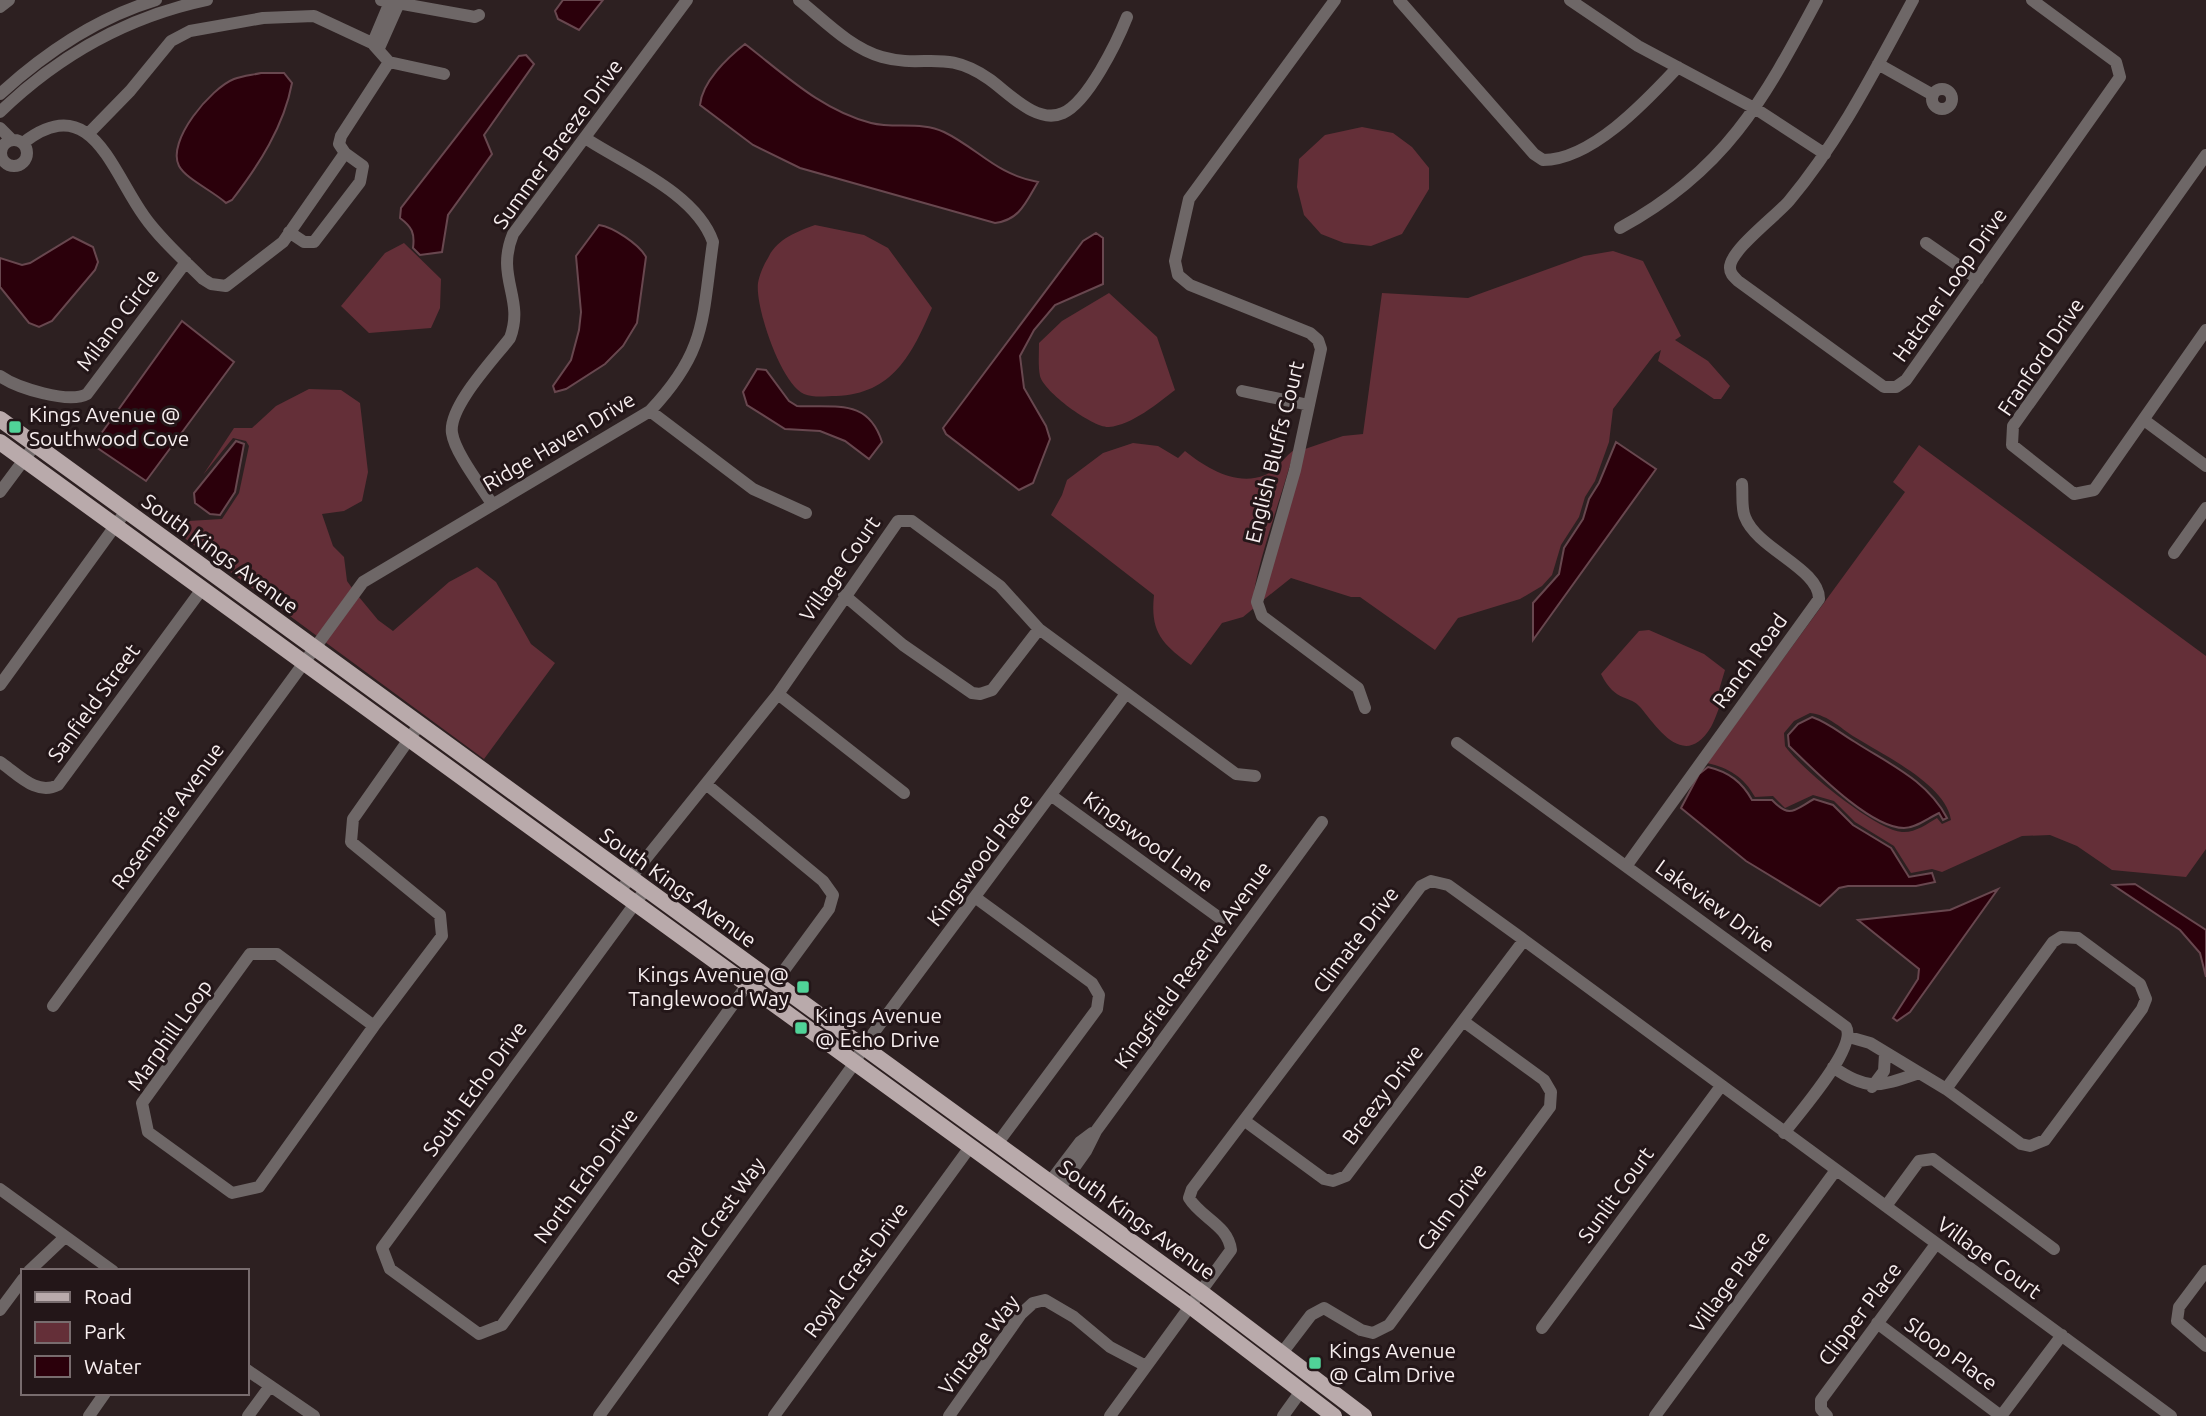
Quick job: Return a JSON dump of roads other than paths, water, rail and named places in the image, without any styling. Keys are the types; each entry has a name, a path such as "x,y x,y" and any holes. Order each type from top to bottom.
{"main road":[{"name":"South Kings Avenue","path":"0,419 419,725 635,904 1190,1307 1334,1416"},
{"name":"South Kings Avenue","path":"0,442 410,739 645,890 1202,1293 1364,1416"}],"street":[{"path":"0,7 9,0"},
{"path":"0,94 51,51 76,35 111,17 156,0"},
{"path":"375,46 390,2 475,17 479,15 476,11 414,0"},
{"name":"Summer Breeze Drive","path":"492,504 452,435 454,416 510,338 514,326 515,304 505,268 513,234 687,0"},
{"path":"799,0 859,47 895,60 962,63 1033,111 1051,117 1065,113 1076,103 1113,52 1127,17"},
{"name":"English Bluffs Court","path":"1335,0 1188,199 1175,261 1178,275 1190,285 1310,333 1318,340 1321,349 1295,470 1257,602 1262,615 1359,688 1365,708"},
{"path":"1399,0 1534,154 1543,160 1567,156 1621,123 1678,67"},
{"path":"1570,0 1638,46 1756,109 1825,154"},
{"path":"1620,228 1659,206 1696,177 1727,146 1756,109 1817,0"},
{"name":"Hatcher Loop Drive","path":"1913,0 1825,154 1787,203 1735,253 1729,266 1730,273 1738,281 1884,387 1896,387 1906,380 2120,78 2116,62 2032,0"},
{"path":"0,112 52,68 111,32 139,18 198,1"},
{"path":"0,128 17,141 27,155 23,163 10,166 1,157 3,145 17,141 54,125 66,124 89,133 130,91 164,47 190,31 282,16 314,16 375,46 389,62 444,74"},
{"name":"Milano Circle","path":"89,133 145,218 186,262 211,284 226,286 283,243 345,153 339,144 341,136 389,62"},
{"path":"1878,64 1933,95"},
{"name":"Ridge Haven Drive","path":"313,649 363,582 650,411 684,370 699,340 713,242 697,212 585,138"},
{"path":"289,232 304,242 314,242 360,182 363,166 345,153"},
{"name":"Franford Drive","path":"2206,155 2013,426 2012,446 2074,494 2094,490 2206,330"},
{"path":"1926,243 1978,279"},
{"name":"Milano Circle","path":"0,376 10,383 70,399 87,394 186,262"},
{"path":"1242,391 1309,405"},
{"path":"650,411 753,489 806,513"},
{"path":"2144,420 2206,466"},
{"path":"0,492 35,445"},
{"name":"Ranch Road","path":"1627,865 1819,599 1819,590 1811,579 1759,539 1744,516 1742,484"},
{"path":"2174,553 2206,508"},
{"path":"0,685 126,511"},
{"name":"Village Court","path":"619,892 778,694 844,595 898,521 912,521 1000,586 1039,629 1125,695 1236,774 1255,776"},
{"name":"Sanfield Street","path":"0,762 38,789 47,790 58,785 202,589"},
{"path":"844,595 903,645 972,693 980,694 992,690 1039,629"},
{"name":"Rosemarie Avenue","path":"53,1006 313,649"},
{"path":"778,694 904,793"},
{"name":"Kingswood Place","path":"863,1047 1125,695"},
{"name":"Marphill Loop","path":"374,1026 277,954 250,954 142,1103 148,1132 232,1192 259,1187 442,936 440,915 351,842 353,819 419,725"},
{"name":"Lakeview Drive","path":"1457,743 1840,1021 1849,1032 1849,1037"},
{"path":"706,784 823,881 833,895 829,909 774,984"},
{"name":"Kingswood Lane","path":"1052,796 1221,919"},
{"name":"Kingsfield Reserve Avenue","path":"1054,1186 1086,1151 1096,1131 1322,822"},
{"name":"Climate Drive","path":"1190,1307 1228,1259 1230,1241 1189,1198 1192,1189 1426,882 1440,881 1448,885 1784,1133"},
{"name":"South Echo Drive","path":"435,1301 390,1269 383,1248 645,890"},
{"path":"976,898 1092,983 1099,995 1097,1009 997,1144"},
{"path":"1784,1133 1846,1049 1849,1037 1864,1040 1946,1089 2021,1144 2038,1145 2045,1140 2141,1012 2146,999 2145,992 2140,984 2078,938 2061,937 2053,942 1946,1089"},
{"name":"Breezy Drive","path":"1245,1121 1324,1179 1333,1181 1346,1176 1524,940"},
{"name":"North Echo Drive","path":"435,1301 479,1334 502,1325 747,985"},
{"name":"Calm Drive","path":"1282,1353 1311,1315 1324,1308 1361,1330 1373,1333 1389,1325 1550,1107 1551,1092 1544,1080 1463,1021"},
{"name":"Royal Crest Way","path":"599,1416 863,1047"},
{"path":"1872,1087 1884,1070 1885,1054"},
{"path":"1833,1067 1855,1081 1872,1087 1919,1073"},
{"name":"Sunlit Court","path":"1542,1328 1721,1086"},
{"name":"Village Court","path":"1784,1133 2062,1335 2153,1411 2171,1416"},
{"name":"Royal Crest Drive","path":"774,1416 970,1147"},
{"path":"1886,1206 1919,1161 1933,1159 2054,1249"},
{"name":"Village Place","path":"1655,1416 1836,1170"},
{"path":"0,1189 110,1269"},
{"path":"31,1269 65,1237"},
{"name":"Clipper Place","path":"1824,1412 1821,1400 1937,1244"},
{"path":"2206,1271 2179,1307 2177,1321 2206,1346"},
{"path":"0,1310 21,1282"},
{"name":"Vintage Way","path":"949,1416 1021,1314 1033,1303 1045,1300 1074,1317 1110,1347 1146,1366"},
{"path":"1110,1416 1190,1307"},
{"name":"Sloop Place","path":"1877,1324 2001,1416"},
{"path":"2001,1416 2062,1335"},
{"path":"248,1371 314,1416"},
{"path":"248,1416 270,1386"},
{"path":"1283,1416 1301,1391"},
{"path":"89,1416 105,1395"}],"water":[{"path":"563,0 603,0 579,30 558,19 555,11"},
{"path":"745,44 804,90 836,109 871,123 917,126 944,132 1010,173 1038,182 1016,214 995,223 800,168 753,145 700,105 710,79 723,63"},
{"path":"526,55 534,64 484,135 492,154 448,215 442,252 420,255 413,248 412,231 400,218 401,208 519,56"},
{"path":"261,73 284,73 292,83 288,99 277,130 261,159 232,200 226,203 182,171 177,155 179,143 193,116 224,84"},
{"path":"599,225 625,237 646,257 637,323 623,346 605,364 566,389 555,392 553,386 571,360 579,330 581,312 576,256"},
{"path":"1096,233 1103,238 1103,284 1055,305 1034,330 1020,356 1024,388 1046,426 1050,439 1033,483 1019,490 946,434 943,428 1083,241"},
{"path":"73,237 93,247 98,262 95,270 52,321 39,327 29,323 0,287 0,258 22,265 30,263"},
{"path":"182,321 234,362 146,481 93,445"},
{"path":"757,369 766,370 789,401 797,406 849,408 859,412 876,428 882,442 869,459 845,441 820,431 785,429 747,405 743,392"},
{"path":"236,441 244,444 235,492 220,515 210,514 195,503 194,493"},
{"path":"1616,442 1656,469 1533,640 1533,603 1559,574 1564,548 1583,519 1589,499 1599,483"},
{"path":"1812,717 1906,774 1929,793 1947,818 1943,820 1939,813 1917,825 1904,828 1890,825 1859,808 1789,746 1788,735 1798,724"},
{"path":"1708,767 1734,779 1752,800 1772,800 1788,811 1814,799 1833,805 1853,825 1891,848 1909,877 1932,873 1935,882 1916,886 1848,886 1839,888 1820,906 1746,861 1681,808 1699,774"},
{"path":"2135,884 2206,930 2206,977 2200,953 2180,930 2113,885"},
{"path":"1998,889 1910,1012 1897,1021 1893,1018 1918,979 1919,969 1858,920 1950,910"}],"place":[{"name":"Kings Avenue @ Southwood Cove","path":"15,427"},
{"name":"Kings Avenue @ Tanglewood Way","path":"803,987"},
{"name":"Kings Avenue @ Echo Drive","path":"801,1028"},
{"name":"Kings Avenue @ Calm Drive","path":"1315,1363"}]}
